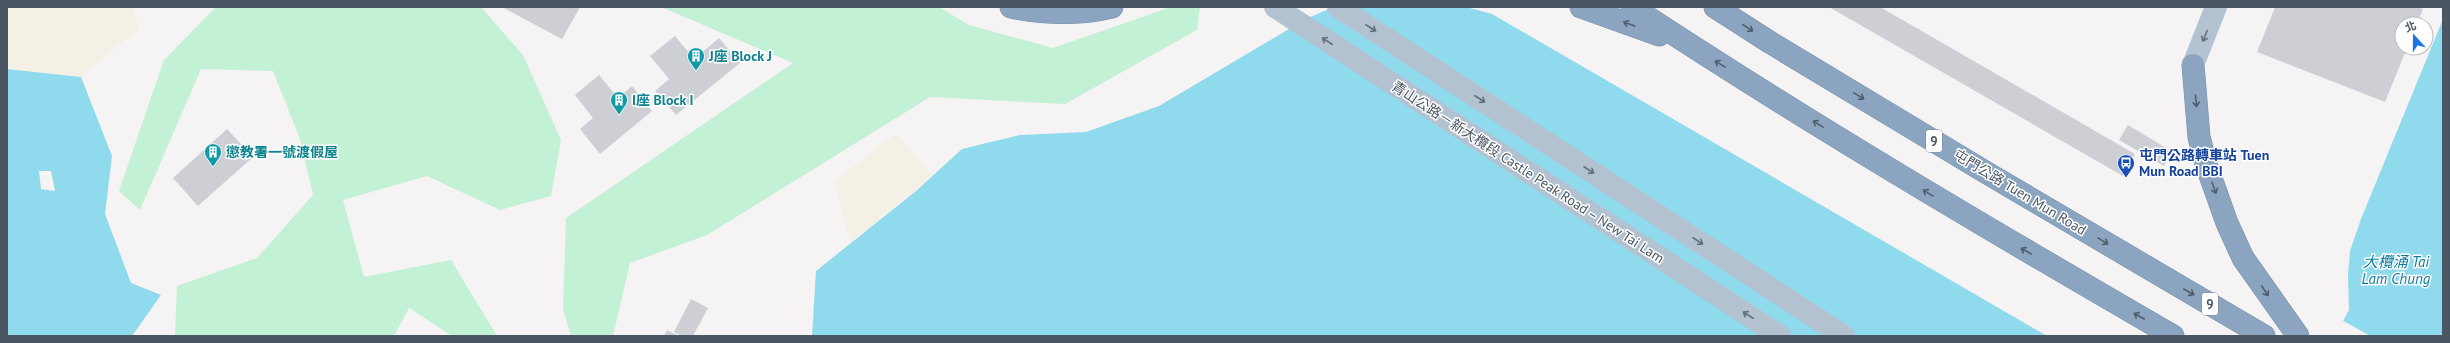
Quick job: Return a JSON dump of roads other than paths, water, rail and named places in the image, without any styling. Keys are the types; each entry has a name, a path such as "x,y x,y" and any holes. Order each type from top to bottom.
{"highway":[{"path":"1011,7 1050,13 1072,13 1112,7"},
{"path":"1581,7 1692,47"},
{"path":"1632,7 1692,47 1961,213 2173,336"},
{"name":"屯門公路 Tuen Mun Road","path":"1715,7 1879,108 2264,336"},
{"path":"2193,65 2199,137 2206,164 2224,217 2243,258 2298,336"}],"main road":[{"name":"青山公路－新大欖段 Castle Peak Road – New Tai Lam","path":"1275,7 1780,336"},
{"path":"1338,7 1844,336"},
{"path":"2193,65 2216,7"}],"water":[{"path":"1333,7 1466,7 1492,14 2047,336 812,336 816,271 916,191 962,149 1020,135 1086,132 1159,106 1306,19"},
{"name":"大欖涌 Tai Lam Chung","path":"2443,19 2443,336 2335,336 2349,310 2348,274 2350,251 2361,219 2428,56 2434,56 2434,41"},
{"path":"7,69 81,77 112,156 105,214 131,283 161,295 132,336 7,336","holes":["39,171 51,171 55,191 41,189"]}],"place":[{"name":"J座 Block J","path":"696,71"},
{"name":"I座 Block I","path":"619,115"},
{"name":"懲教署一號渡假屋","path":"213,167"},
{"name":"屯門公路轉車站 Tuen Mun Road BBI","path":"2126,178"}]}
